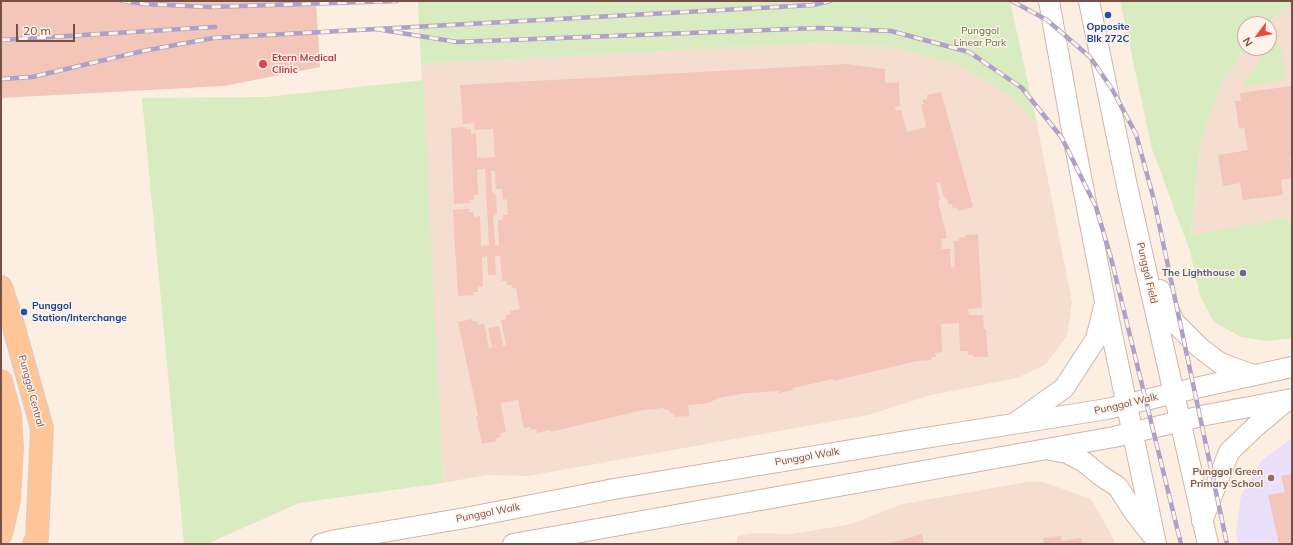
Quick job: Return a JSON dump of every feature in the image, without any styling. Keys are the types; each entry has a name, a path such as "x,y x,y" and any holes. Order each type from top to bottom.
{"main road":[{"name":"Punggol Central","path":"1,287 42,428 37,538 34,544"},
{"path":"1,381 5,420 9,500 1,534"}],"street":[{"path":"1049,1 1105,301 1155,541"},
{"name":"Punggol Field","path":"1089,1 1141,248 1208,544"},
{"path":"1141,248 1174,322 1199,347 1220,363 1253,375"},
{"path":"1015,423 1064,388 1096,339 1105,301"},
{"name":"Punggol Walk","path":"321,544 614,489 1107,409 1292,367"},
{"path":"513,544 1045,449 1132,432 1206,415 1289,400"},
{"path":"1202,521 1230,452 1255,427 1289,400"},
{"path":"1045,449 1067,453 1084,462 1118,487 1155,541"}],"shaded area":[{"path":"1292,4 1292,217 1191,236 1200,145 1222,82 1241,56 1277,56 1276,16"},
{"path":"820,43 896,48 957,65 1007,94 1037,124 1072,302 1067,336 1046,364 1017,378 931,395 868,415 528,476 487,475 443,483 421,64"},
{"name":"Punggol Green Primary School","path":"1289,440 1292,440 1292,544 1238,544 1236,532 1241,495 1261,461"},
{"path":"1027,482 1043,482 1091,499 1115,544 724,544 737,542 737,536 757,533 793,534 851,524 903,504"}],"green space":[{"name":"Punggol Linear Park","path":"418,1 1010,1 1037,124 1007,94 957,65 896,48 820,43 421,64"},
{"path":"1120,1 1292,1 1292,4 1276,16 1237,16 1237,56 1241,56 1222,82 1200,145 1191,235 1292,217 1292,338 1267,341 1241,337 1214,322 1200,296 1190,251 1152,149"},
{"path":"1277,42 1281,42 1286,80 1244,86 1243,83 1263,56 1277,56"},
{"path":"423,80 443,483 299,503 207,544 184,544 142,98 266,97"}],"building":[{"path":"1,1 316,1 320,67 224,86 1,98"},
{"path":"847,64 885,69 885,83 899,82 900,106 895,107 896,111 901,110 907,132 926,127 921,105 924,104 922,100 927,99 927,95 941,92 973,207 958,211 957,207 953,209 952,204 949,205 946,197 944,197 940,182 936,183 940,200 938,201 947,238 941,239 942,249 950,249 951,268 955,267 954,241 959,241 959,238 965,237 965,235 978,234 982,308 968,309 969,315 983,315 984,329 986,329 988,357 973,357 973,355 968,355 967,351 960,351 959,323 941,324 942,352 935,353 936,357 931,357 932,360 917,361 833,381 833,379 793,388 793,390 779,393 778,391 747,393 718,398 709,403 688,405 689,416 674,417 674,413 669,413 669,410 664,410 664,408 643,410 550,432 550,430 537,433 536,429 531,430 530,427 524,428 518,400 501,403 506,432 500,433 501,437 496,438 497,441 482,444 476,416 478,416 458,322 472,319 473,322 477,321 478,325 484,323 489,348 492,347 488,328 499,326 503,346 506,345 501,320 506,319 506,315 511,314 510,311 520,309 516,288 512,288 512,285 507,285 507,281 502,281 500,256 495,256 496,275 488,275 487,256 482,257 483,287 478,287 478,292 473,292 474,295 458,296 453,210 469,209 469,212 473,212 474,217 480,216 481,246 489,245 485,169 477,169 478,195 474,195 474,200 469,200 470,203 454,204 451,128 465,127 466,129 471,129 471,134 476,133 477,158 495,157 493,129 475,130 474,123 463,124 460,85","holes":["491,171 495,171 496,189 502,189 503,200 507,199 508,215 503,215 503,220 498,220 499,245 495,245 493,217 497,213 496,196 492,192"]},
{"path":"1292,86 1292,157 1290,157 1292,178 1281,180 1283,195 1243,200 1240,183 1223,186 1218,155 1248,150 1244,128 1239,129 1235,101 1241,101 1240,93"},
{"path":"1292,474 1292,544 1279,544 1268,495 1285,492 1281,476"},
{"path":"922,534 924,544 888,544"},
{"path":"1061,536 1062,541 1081,538 1082,544 1044,544 1043,538"}],"railway":[{"path":"122,1 145,4 210,7 397,1"},
{"path":"1,79 32,77 143,51 213,38 813,5 830,1"},
{"path":"1012,1 1047,20 1090,57 1112,89 1136,134 1154,200 1227,544"},
{"path":"1,40 215,27"},
{"path":"376,29 457,42 818,28 891,31 969,52 1022,88 1062,138 1096,207 1111,258 1181,544"}],"place":[{"name":"Opposite Blk 272C","path":"1108,15"},
{"name":"Etern Medical Clinic","path":"263,64"},
{"name":"The Lighthouse","path":"1243,273"},
{"name":"Punggol Station/Interchange","path":"24,312"},
{"name":"Punggol Green Primary School","path":"1271,478"}]}
